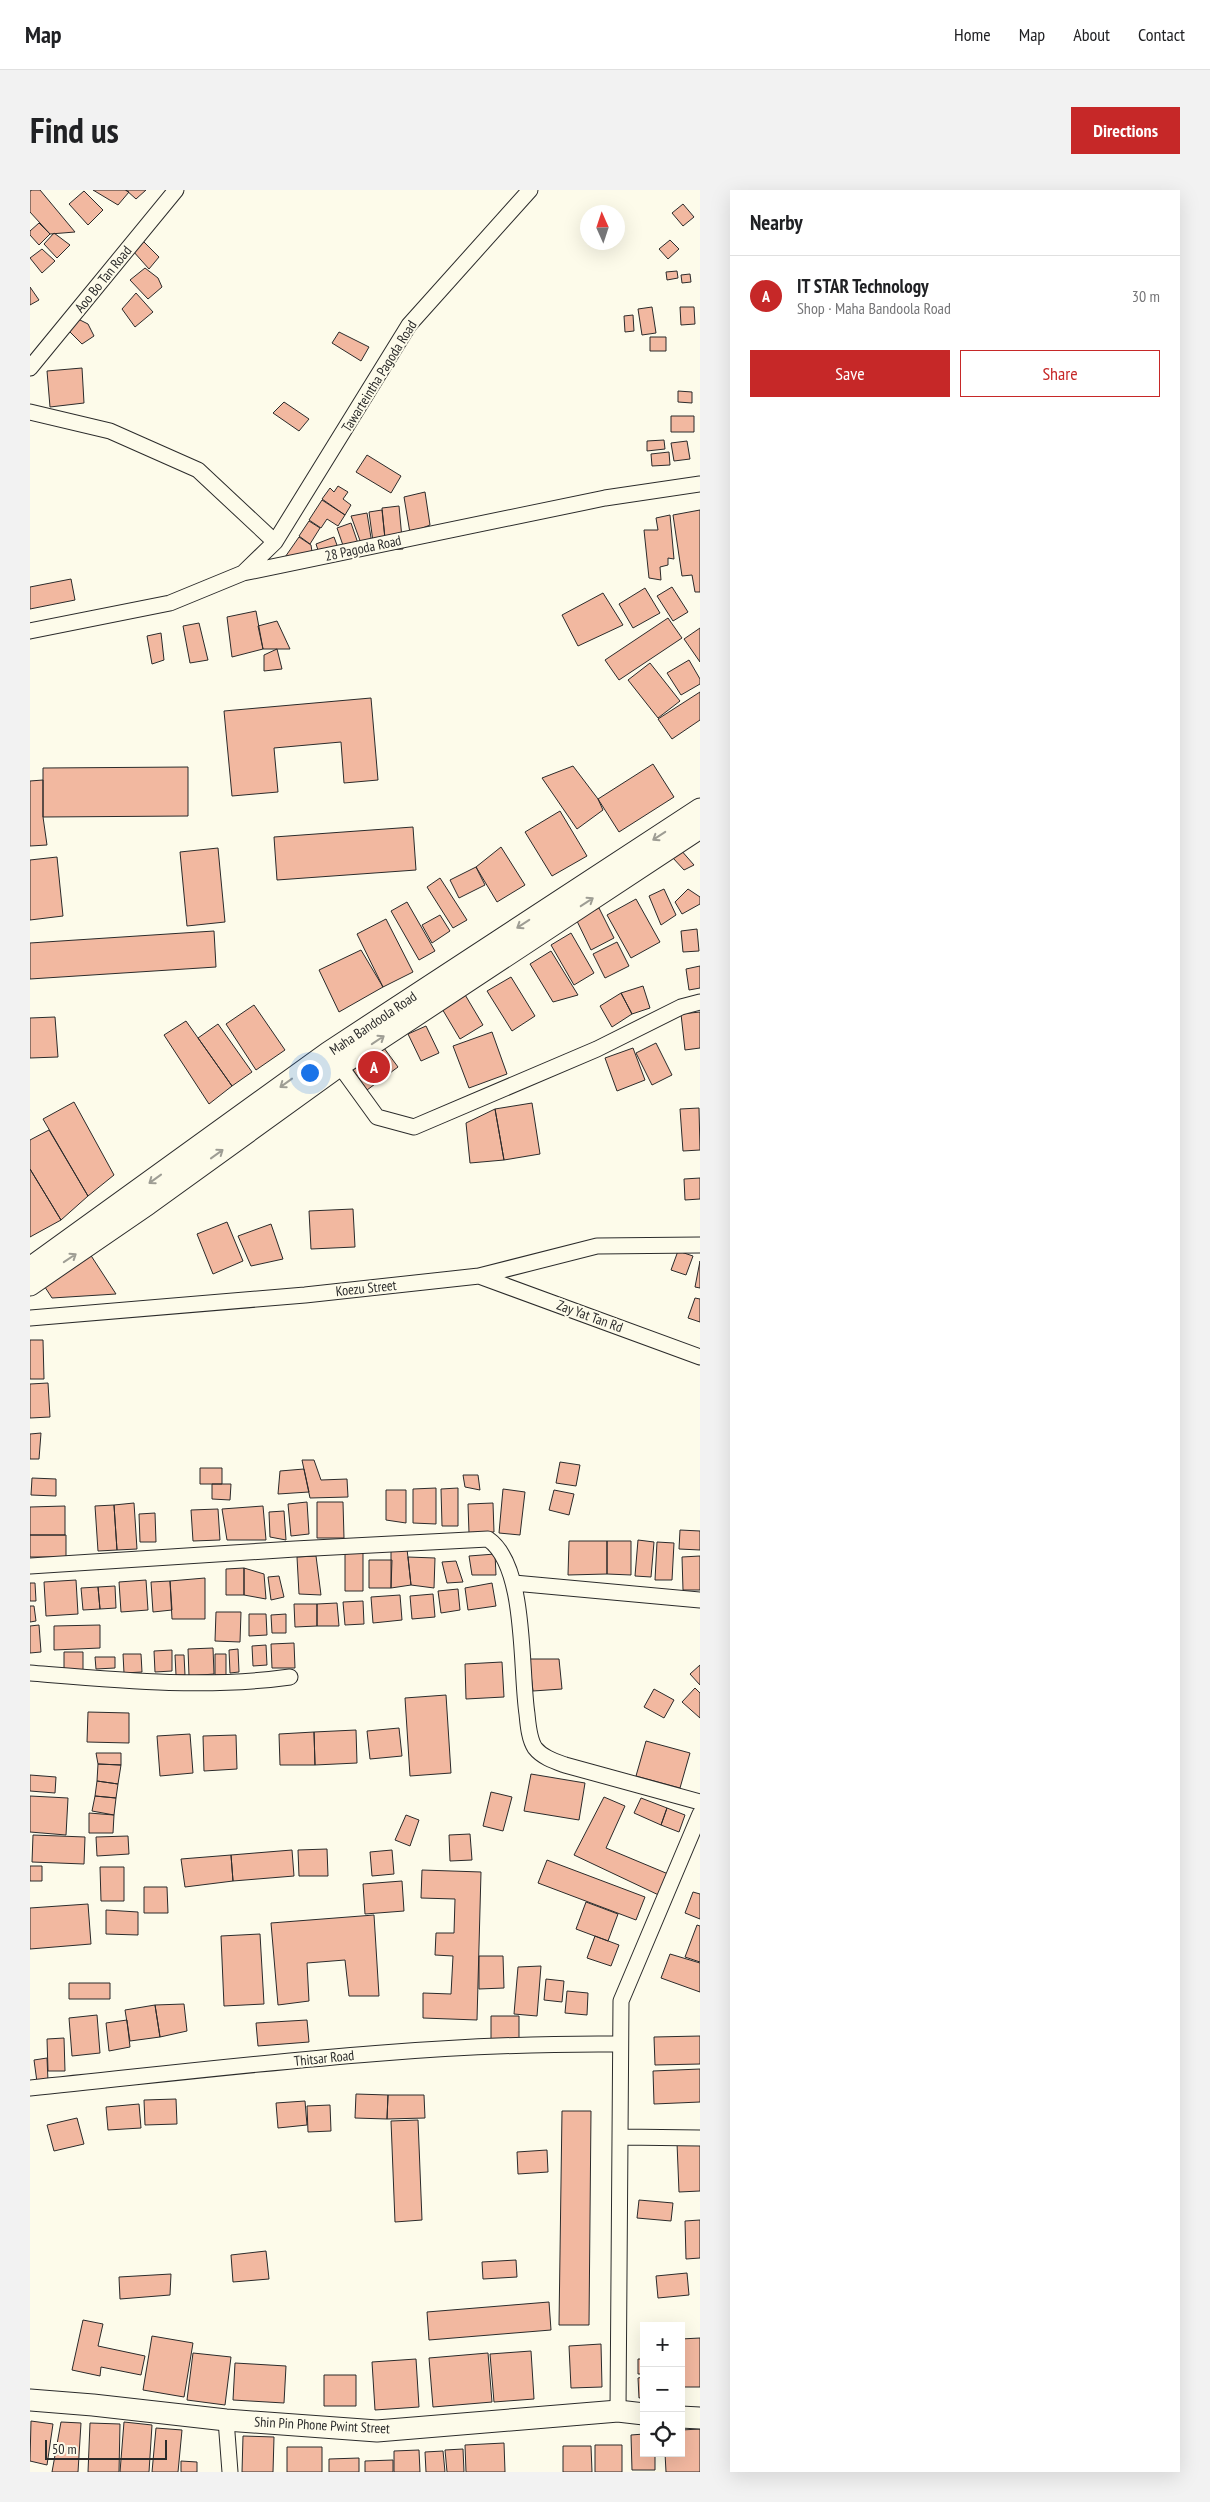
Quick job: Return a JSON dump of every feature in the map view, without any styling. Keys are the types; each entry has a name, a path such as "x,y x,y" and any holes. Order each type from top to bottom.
{"main road":[{"name":"Maha Bandoola Road","path":"30,1268 700,809"},
{"name":"Maha Bandoola Road","path":"30,1285 148,1204 334,1059 700,828"},
{"name":"Shin Pin Phone Pwint Street","path":"30,2400 226,2420 377,2430 618,2411 640,2414"},
{"path":"685,2418 700,2418"}],"street":[{"name":"Aoo Bo Tan Road","path":"30,368 176,190"},
{"name":"Tawarteintha Pagoda Road","path":"242,573 275,542 409,325 530,190"},
{"path":"30,412 110,431 198,470 275,542"},
{"name":"28 Pagoda Road","path":"30,631 170,603 242,573 605,498 700,484"},
{"path":"334,1059 377,1117 414,1127 597,1049 681,1007 700,1002"},
{"name":"Koezu Street","path":"30,1318 305,1295 479,1276 598,1246 700,1245"},
{"name":"Zay Yat Tan Rd","path":"479,1276 700,1357"},
{"path":"30,1566 488,1539 499,1547 514,1583 525,1701 534,1747 546,1758 565,1765 700,1802"},
{"path":"514,1583 700,1600"},
{"path":"30,1673 145,1681 258,1682 290,1677"},
{"path":"618,2411 622,2137 619,2044 621,2001 700,1814"},
{"name":"Thitsar Road","path":"30,2088 352,2055 562,2043 619,2044"},
{"path":"622,2137 700,2138"},
{"path":"226,2420 230,2472"}],"building":[{"path":"40,190 75,232 50,234 30,212 30,191"},
{"path":"93,190 125,190 129,192 118,205"},
{"path":"126,190 146,190 136,199"},
{"path":"84,191 103,210 88,225 69,204"},
{"path":"683,204 694,217 683,226 672,213"},
{"path":"39,223 50,234 39,245 30,235 30,231"},
{"path":"54,233 70,245 57,258 44,244"},
{"path":"670,240 679,249 668,259 659,249"},
{"path":"143,241 159,257 149,269 133,251"},
{"path":"42,249 55,261 42,273 30,258"},
{"path":"145,268 158,278 162,287 148,299 130,280"},
{"path":"677,271 678,278 667,280 666,272"},
{"path":"690,274 691,282 682,283 681,275"},
{"path":"30,287 39,300 30,305"},
{"path":"136,293 153,312 135,327 122,309"},
{"path":"652,307 656,333 642,335 638,309"},
{"path":"680,307 694,307 695,324 681,325"},
{"path":"633,315 634,331 625,332 624,316"},
{"path":"78,319 88,324 94,336 82,344 68,330"},
{"path":"339,332 369,347 361,361 332,343"},
{"path":"650,337 666,337 666,351 650,351"},
{"path":"82,368 84,403 50,407 47,371"},
{"path":"678,391 692,392 692,403 678,402"},
{"path":"284,402 309,419 299,431 273,413"},
{"path":"671,416 694,416 694,432 671,432"},
{"path":"664,440 665,449 647,451 647,441"},
{"path":"687,441 690,459 674,461 671,443"},
{"path":"669,452 670,465 652,466 651,454"},
{"path":"367,455 401,476 391,493 356,472"},
{"path":"338,486 348,492 343,499 351,505 345,515 322,499 330,488 334,492"},
{"path":"425,492 430,525 410,533 404,497"},
{"path":"322,500 345,515 338,526 327,519 321,528 309,520"},
{"path":"399,506 403,549 386,550 382,508"},
{"path":"382,510 386,547 374,549 369,512"},
{"path":"700,510 700,592 695,592 692,575 682,576 673,515"},
{"path":"367,513 372,544 362,546 351,516"},
{"path":"670,515 674,559 668,558 668,565 660,567 661,580 649,578 644,530 658,530 656,518"},
{"path":"309,521 320,528 310,544 299,536"},
{"path":"351,523 361,552 347,557 337,528"},
{"path":"299,537 311,545 314,565 283,560"},
{"path":"334,537 341,556 322,562 316,544"},
{"path":"71,579 75,600 30,609 30,587"},
{"path":"672,587 688,612 673,621 657,596"},
{"path":"645,588 660,613 633,628 619,604"},
{"path":"603,593 623,625 578,646 562,615"},
{"path":"256,611 263,649 232,657 227,617"},
{"path":"668,618 682,638 619,680 605,660"},
{"path":"277,621 290,649 263,649 258,626"},
{"path":"199,623 208,660 190,663 183,626"},
{"path":"700,628 700,662 684,639"},
{"path":"161,633 164,660 152,664 147,636"},
{"path":"277,649 282,669 264,671 264,655"},
{"path":"689,660 700,679 700,684 681,695 667,673"},
{"path":"650,663 680,701 658,718 628,680"},
{"path":"700,692 700,720 672,739 658,719"},
{"path":"371,698 378,780 344,783 341,742 274,748 278,792 232,796 224,711"},
{"path":"653,764 674,797 619,832 598,799"},
{"path":"573,766 598,799 603,810 577,829 542,778"},
{"path":"188,767 188,816 43,817 43,768"},
{"path":"43,780 43,817 47,845 30,846 30,781"},
{"path":"560,811 587,856 552,876 525,832"},
{"path":"413,827 416,870 277,880 274,837"},
{"path":"501,847 525,885 497,902 476,867"},
{"path":"218,848 225,922 187,926 180,852"},
{"path":"680,849 694,865 684,870 673,858"},
{"path":"57,857 63,916 30,920 30,860"},
{"path":"476,867 485,885 459,898 450,880"},
{"path":"440,878 467,920 453,928 427,887"},
{"path":"664,889 676,915 661,925 649,896"},
{"path":"688,889 700,897 700,904 682,914 675,902"},
{"path":"636,899 660,942 631,958 607,915"},
{"path":"407,902 435,951 419,960 391,911"},
{"path":"599,908 614,938 591,950 576,919"},
{"path":"440,915 450,931 432,943 422,925"},
{"path":"386,919 413,972 383,987 357,934"},
{"path":"697,929 699,951 683,952 681,931"},
{"path":"214,931 216,967 30,979 30,943"},
{"path":"571,933 594,973 574,985 551,945"},
{"path":"617,942 629,966 605,978 593,954"},
{"path":"361,950 383,987 339,1012 319,970"},
{"path":"551,951 578,995 553,1002 530,964"},
{"path":"700,966 700,988 689,990 686,969"},
{"path":"511,977 535,1016 512,1031 487,991"},
{"path":"643,986 650,1008 632,1014 621,993"},
{"path":"461,988 483,1025 460,1039 438,1002"},
{"path":"621,993 632,1014 612,1027 600,1006"},
{"path":"254,1005 285,1050 256,1070 226,1024"},
{"path":"700,1012 700,1048 685,1050 681,1014"},
{"path":"55,1017 58,1057 30,1058 30,1018"},
{"path":"186,1021 232,1086 209,1104 164,1035"},
{"path":"218,1024 252,1072 232,1086 198,1038"},
{"path":"426,1026 439,1053 421,1061 408,1034"},
{"path":"492,1032 507,1074 469,1088 453,1046"},
{"path":"656,1043 672,1075 652,1085 636,1053"},
{"path":"384,1048 398,1067 367,1090 353,1070"},
{"path":"633,1048 645,1080 617,1091 605,1058"},
{"path":"74,1102 114,1175 88,1196 43,1119"},
{"path":"532,1103 540,1154 504,1160 495,1109"},
{"path":"699,1108 700,1150 683,1151 680,1109"},
{"path":"495,1109 504,1160 470,1163 466,1123"},
{"path":"49,1130 88,1196 61,1220 30,1169 30,1140"},
{"path":"30,1169 61,1220 30,1237"},
{"path":"700,1178 700,1199 685,1200 684,1179"},
{"path":"353,1209 355,1247 311,1249 309,1211"},
{"path":"227,1222 243,1261 213,1274 197,1234"},
{"path":"271,1224 283,1259 251,1266 238,1236"},
{"path":"88,1251 116,1294 52,1298 41,1281"},
{"path":"678,1251 693,1256 686,1275 671,1270"},
{"path":"700,1261 700,1288 695,1287"},
{"path":"695,1298 700,1299 700,1322 688,1318"},
{"path":"30,1340 43,1340 44,1379 30,1379"},
{"path":"48,1383 50,1417 30,1418 30,1384"},
{"path":"41,1433 39,1459 30,1459 30,1434"},
{"path":"302,1460 314,1460 321,1480 347,1479 348,1497 310,1498"},
{"path":"560,1462 580,1465 576,1486 556,1483"},
{"path":"200,1468 222,1468 222,1484 200,1484"},
{"path":"304,1469 309,1492 278,1494 280,1471"},
{"path":"463,1475 478,1475 480,1490 465,1487"},
{"path":"32,1478 56,1479 56,1496 31,1495"},
{"path":"212,1484 231,1484 230,1500 212,1499"},
{"path":"436,1488 436,1524 413,1523 413,1489"},
{"path":"458,1488 458,1526 442,1526 441,1489"},
{"path":"503,1489 525,1492 520,1535 499,1533"},
{"path":"386,1490 406,1490 406,1523 386,1520"},
{"path":"554,1490 574,1494 569,1515 549,1510"},
{"path":"307,1502 309,1534 291,1536 288,1504"},
{"path":"317,1502 343,1502 344,1538 317,1538"},
{"path":"134,1503 137,1549 117,1550 114,1505"},
{"path":"493,1503 494,1532 469,1533 468,1504"},
{"path":"114,1505 117,1550 98,1551 95,1506"},
{"path":"65,1506 65,1535 30,1535 30,1507"},
{"path":"263,1506 266,1540 227,1540 222,1509"},
{"path":"218,1509 220,1540 193,1541 191,1510"},
{"path":"284,1511 286,1540 270,1537 269,1512"},
{"path":"155,1513 156,1542 140,1542 139,1514"},
{"path":"680,1530 700,1531 700,1550 679,1549"},
{"path":"30,1535 66,1535 66,1557 30,1557"},
{"path":"638,1540 654,1542 651,1577 635,1576"},
{"path":"569,1541 607,1541 607,1574 568,1575"},
{"path":"607,1541 631,1541 631,1575 607,1574"},
{"path":"657,1542 674,1543 672,1580 655,1580"},
{"path":"407,1549 411,1585 391,1588 391,1550"},
{"path":"363,1552 363,1591 345,1591 345,1554"},
{"path":"495,1554 496,1575 472,1575 469,1556"},
{"path":"316,1556 321,1595 299,1594 297,1557"},
{"path":"700,1556 700,1590 683,1590 682,1557"},
{"path":"408,1557 435,1558 434,1588 411,1585"},
{"path":"369,1560 392,1560 391,1588 369,1588"},
{"path":"456,1561 463,1582 447,1583 442,1562"},
{"path":"244,1568 244,1595 226,1595 226,1569"},
{"path":"244,1568 264,1574 266,1599 244,1595"},
{"path":"279,1576 284,1597 271,1600 268,1577"},
{"path":"205,1578 205,1619 172,1619 170,1581"},
{"path":"76,1580 78,1614 46,1616 44,1582"},
{"path":"146,1580 148,1610 121,1612 119,1582"},
{"path":"170,1581 172,1610 153,1612 151,1582"},
{"path":"30,1583 35,1583 36,1601 30,1601"},
{"path":"492,1583 496,1606 468,1610 465,1588"},
{"path":"115,1586 116,1608 100,1609 98,1587"},
{"path":"98,1587 100,1609 83,1610 81,1588"},
{"path":"458,1589 460,1610 441,1613 438,1591"},
{"path":"433,1594 435,1617 412,1619 410,1596"},
{"path":"400,1595 402,1620 373,1623 371,1597"},
{"path":"363,1601 364,1624 345,1625 343,1602"},
{"path":"337,1603 339,1626 317,1626 317,1604"},
{"path":"294,1604 317,1604 317,1626 295,1627"},
{"path":"30,1606 34,1606 36,1621 30,1622"},
{"path":"216,1612 241,1612 240,1642 215,1641"},
{"path":"249,1614 266,1614 267,1635 249,1636"},
{"path":"286,1614 286,1633 272,1633 271,1615"},
{"path":"39,1625 41,1652 30,1653 30,1626"},
{"path":"100,1625 100,1648 54,1650 54,1626"},
{"path":"294,1643 295,1668 272,1668 271,1644"},
{"path":"266,1645 267,1665 253,1666 252,1646"},
{"path":"213,1648 214,1674 189,1676 188,1649"},
{"path":"238,1649 239,1672 230,1673 229,1650"},
{"path":"172,1650 172,1671 155,1672 154,1651"},
{"path":"64,1652 83,1652 83,1672 64,1673"},
{"path":"123,1654 141,1654 142,1672 124,1673"},
{"path":"215,1654 226,1654 226,1675 215,1675"},
{"path":"175,1655 184,1655 185,1675 176,1675"},
{"path":"95,1657 115,1657 115,1668 96,1669"},
{"path":"529,1659 559,1659 562,1689 533,1691"},
{"path":"502,1662 504,1697 466,1699 465,1664"},
{"path":"700,1665 700,1685 690,1674"},
{"path":"695,1688 700,1693 700,1718 682,1702"},
{"path":"654,1689 674,1700 664,1718 644,1707"},
{"path":"446,1695 451,1773 410,1776 405,1698"},
{"path":"88,1712 129,1713 129,1743 87,1742"},
{"path":"399,1728 402,1756 370,1759 367,1731"},
{"path":"356,1730 357,1763 315,1765 314,1732"},
{"path":"314,1732 315,1765 280,1765 279,1734"},
{"path":"190,1734 193,1773 160,1776 157,1736"},
{"path":"236,1735 237,1769 204,1771 203,1736"},
{"path":"646,1741 690,1753 680,1788 636,1776"},
{"path":"96,1753 121,1753 121,1765 98,1764"},
{"path":"98,1764 121,1765 118,1784 97,1781"},
{"path":"531,1774 585,1783 579,1820 524,1811"},
{"path":"30,1775 56,1777 55,1793 30,1791"},
{"path":"97,1781 118,1784 116,1798 95,1796"},
{"path":"491,1792 512,1797 503,1831 483,1826"},
{"path":"30,1796 68,1798 66,1835 30,1832"},
{"path":"95,1796 116,1798 114,1815 92,1811"},
{"path":"604,1797 625,1806 606,1848 673,1876 665,1898 574,1855"},
{"path":"641,1798 667,1808 661,1825 634,1813"},
{"path":"667,1808 685,1815 679,1832 661,1825"},
{"path":"89,1813 114,1815 113,1833 89,1833"},
{"path":"406,1815 419,1820 410,1846 395,1840"},
{"path":"470,1834 472,1860 450,1861 449,1835"},
{"path":"33,1835 85,1837 84,1864 32,1862"},
{"path":"128,1836 129,1854 97,1856 96,1837"},
{"path":"327,1849 328,1876 299,1876 298,1850"},
{"path":"292,1850 294,1876 233,1881 231,1855"},
{"path":"392,1850 394,1874 372,1876 370,1852"},
{"path":"231,1855 233,1881 185,1887 181,1859"},
{"path":"547,1860 645,1897 636,1920 538,1883"},
{"path":"30,1866 42,1866 42,1881 30,1881"},
{"path":"100,1867 124,1867 124,1901 101,1901"},
{"path":"422,1870 481,1872 477,2020 423,2018 423,1993 451,1994 453,1956 435,1955 436,1933 454,1933 455,1899 421,1898"},
{"path":"402,1881 404,1911 365,1914 363,1884"},
{"path":"144,1887 167,1887 168,1913 144,1913"},
{"path":"693,1892 700,1894 700,1919 685,1913"},
{"path":"586,1902 618,1914 608,1941 576,1929"},
{"path":"88,1904 91,1944 30,1949 30,1908"},
{"path":"106,1910 138,1912 138,1935 106,1934"},
{"path":"374,1915 379,1996 349,1996 345,1960 307,1963 309,2001 278,2005 271,1923"},
{"path":"697,1925 700,1926 700,1962 685,1957"},
{"path":"260,1934 264,2004 224,2006 221,1936"},
{"path":"595,1936 619,1945 611,1966 587,1958"},
{"path":"670,1954 700,1963 700,1992 661,1978"},
{"path":"479,1956 503,1956 504,1988 479,1989"},
{"path":"541,1966 537,2016 514,2014 518,1967"},
{"path":"546,1979 564,1981 562,2002 544,2000"},
{"path":"69,1983 110,1983 110,1999 69,1999"},
{"path":"567,1991 588,1993 587,2015 565,2013"},
{"path":"184,2004 187,2031 160,2037 155,2005"},
{"path":"155,2005 160,2037 130,2041 125,2010"},
{"path":"97,2015 100,2053 72,2056 69,2018"},
{"path":"491,2016 519,2016 519,2042 491,2042"},
{"path":"127,2020 130,2047 109,2051 106,2023"},
{"path":"307,2020 309,2042 258,2046 256,2023"},
{"path":"700,2036 700,2064 655,2065 654,2037"},
{"path":"64,2038 65,2071 48,2071 47,2039"},
{"path":"47,2058 48,2081 37,2082 34,2060"},
{"path":"700,2069 700,2102 654,2104 653,2071"},
{"path":"356,2094 388,2095 387,2119 355,2118"},
{"path":"388,2095 424,2095 425,2118 387,2119"},
{"path":"176,2099 177,2124 145,2125 144,2100"},
{"path":"305,2101 307,2125 278,2128 276,2103"},
{"path":"139,2104 141,2128 108,2130 106,2107"},
{"path":"330,2105 331,2131 308,2132 307,2106"},
{"path":"562,2111 591,2111 589,2325 559,2325"},
{"path":"77,2118 84,2144 54,2151 47,2125"},
{"path":"418,2120 422,2220 395,2222 391,2121"},
{"path":"700,2142 700,2191 679,2192 677,2143"},
{"path":"547,2150 548,2172 518,2174 517,2152"},
{"path":"639,2200 673,2203 671,2221 637,2218"},
{"path":"700,2220 700,2258 686,2259 685,2221"},
{"path":"266,2251 269,2279 233,2282 231,2255"},
{"path":"516,2260 517,2277 483,2279 482,2262"},
{"path":"687,2273 689,2295 658,2298 656,2276"},
{"path":"171,2274 170,2295 120,2299 119,2277"},
{"path":"549,2302 551,2330 429,2340 427,2312"},
{"path":"83,2320 103,2324 98,2346 145,2356 141,2375 101,2367 100,2376 72,2370"},
{"path":"152,2336 193,2343 184,2397 143,2390"},
{"path":"700,2338 700,2387 685,2387 685,2339"},
{"path":"601,2344 602,2387 571,2388 569,2346"},
{"path":"531,2351 534,2399 494,2402 490,2354"},
{"path":"193,2353 231,2357 225,2405 187,2400"},
{"path":"488,2353 492,2402 433,2407 429,2358"},
{"path":"416,2359 419,2407 375,2410 372,2362"},
{"path":"638,2359 640,2359 640,2374 638,2374"},
{"path":"235,2363 286,2366 284,2403 233,2400"},
{"path":"324,2375 356,2375 356,2406 324,2406"},
{"path":"638,2378 640,2378 639,2398"},
{"path":"31,2421 53,2424 47,2465 30,2461"},
{"path":"61,2422 81,2423 78,2472 52,2472"},
{"path":"124,2422 152,2425 149,2472 120,2472"},
{"path":"90,2423 120,2424 119,2472 88,2472"},
{"path":"156,2428 182,2430 178,2472 152,2472"},
{"path":"700,2429 700,2472 666,2472 665,2457 685,2457 685,2430"},
{"path":"640,2434 640,2457 655,2457 655,2470 632,2470 631,2435"},
{"path":"243,2436 274,2437 273,2472 242,2472"},
{"path":"504,2443 505,2472 466,2472 465,2445"},
{"path":"595,2445 622,2445 622,2472 595,2472"},
{"path":"563,2446 591,2446 592,2472 563,2472"},
{"path":"287,2447 322,2447 322,2472 287,2472"},
{"path":"463,2449 464,2472 447,2472 445,2450"},
{"path":"419,2450 420,2472 394,2472 394,2451"},
{"path":"443,2451 445,2472 426,2472 425,2452"},
{"path":"359,2458 359,2472 329,2472 329,2459"},
{"path":"393,2460 393,2472 365,2472 365,2461"},
{"path":"181,2461 197,2462 197,2472 181,2472"}],"place":[{"name":"IT STAR Technology","path":"374,1067"}]}
